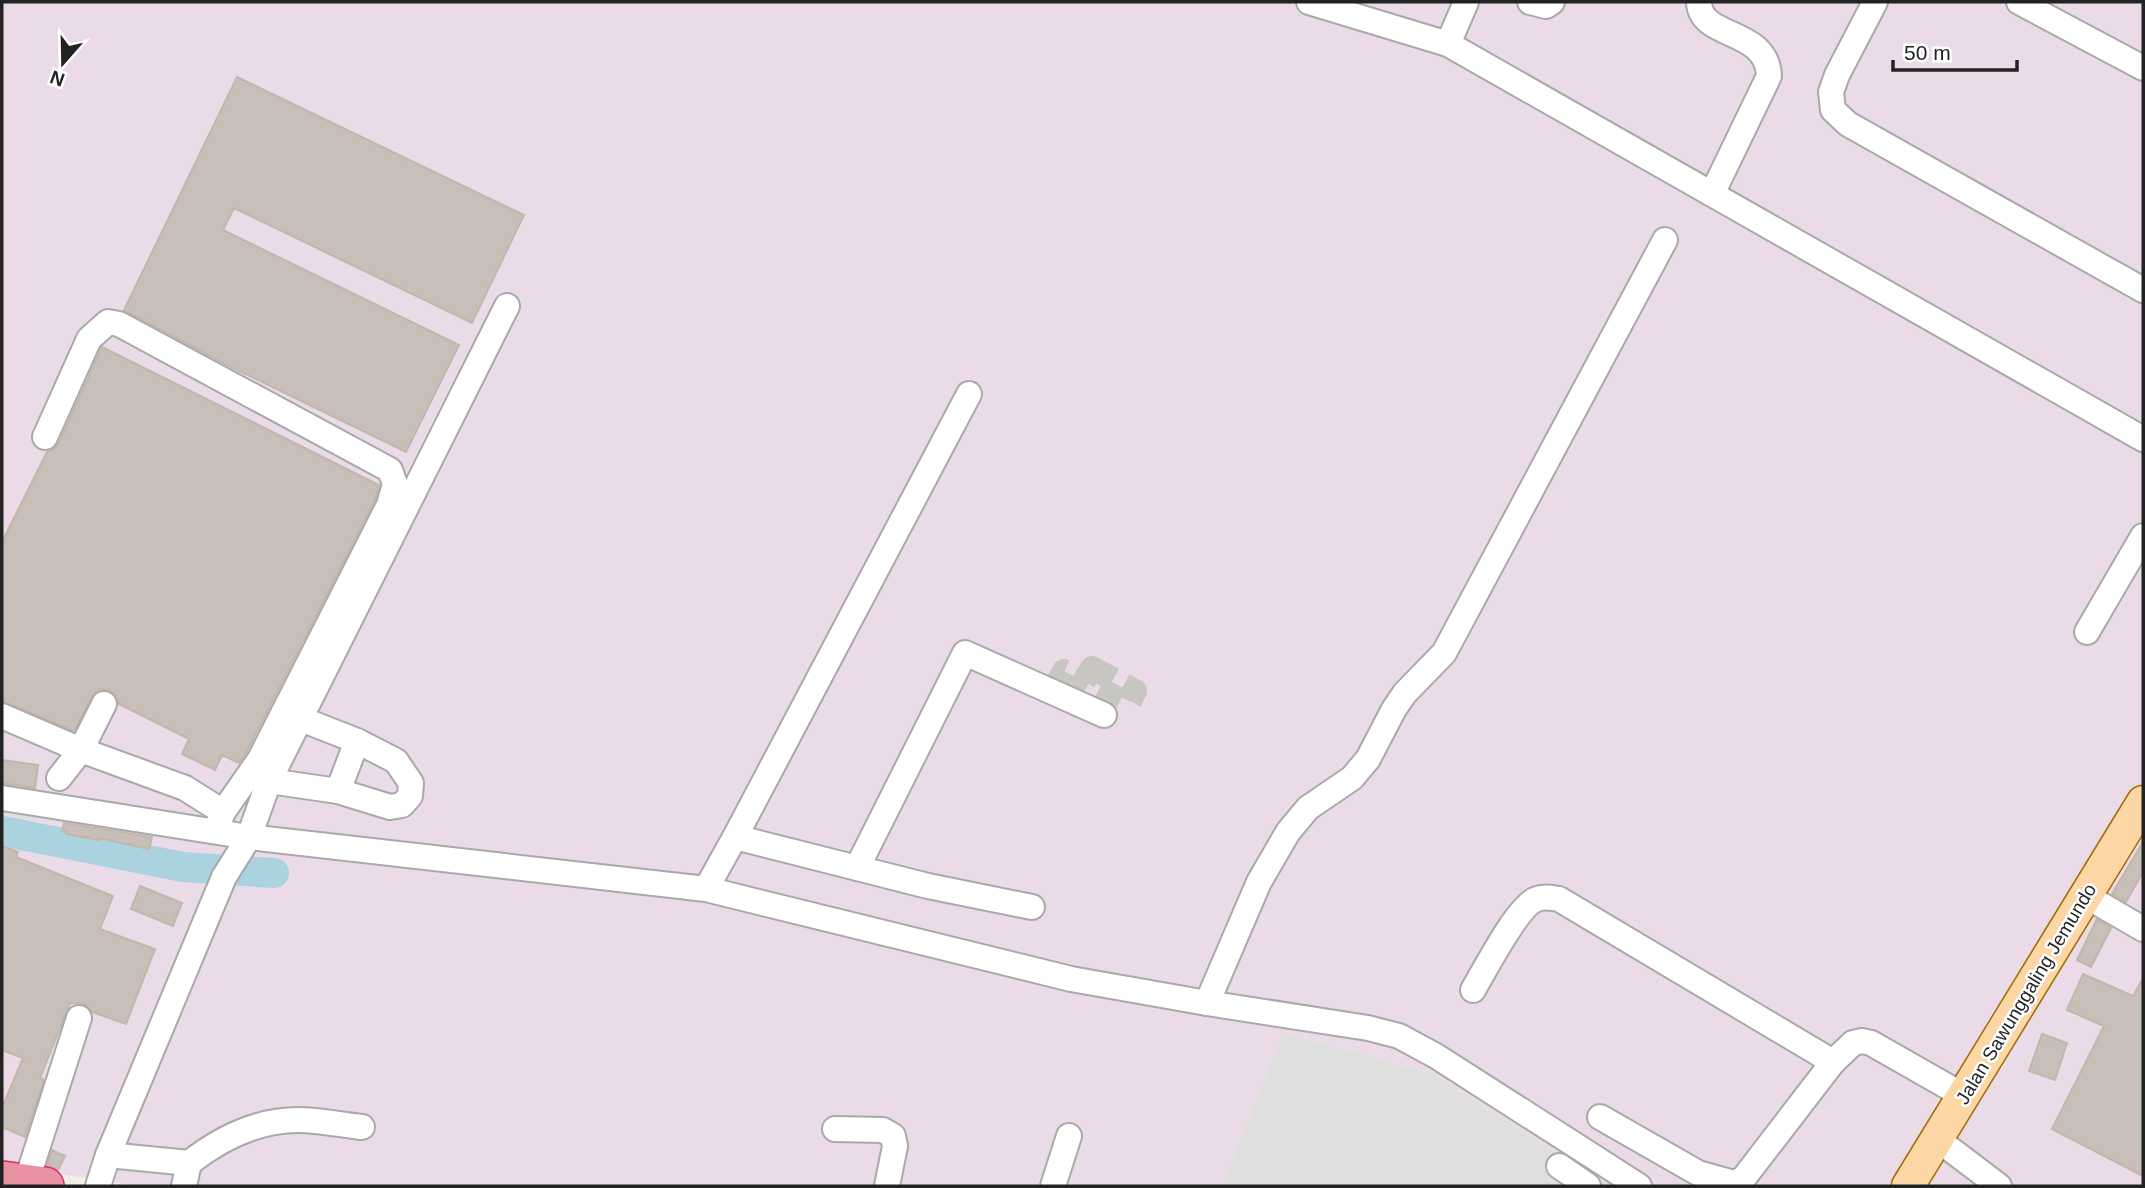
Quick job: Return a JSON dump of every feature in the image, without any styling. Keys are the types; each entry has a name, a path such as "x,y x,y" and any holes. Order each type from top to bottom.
{"main road":[{"name":"Jalan Sawunggaling Jemundo","path":"1908,1186 2143,802"}],"street":[{"path":"1309,2 1448,44 2143,439"},
{"path":"1448,44 1466,2"},
{"path":"1530,2 1546,6 1552,2"},
{"path":"1699,2 1699,11 1706,20 1756,47 1768,62 1769,76 1712,194"},
{"path":"1875,2 1837,75 1831,92 1833,110 1848,124 2143,290"},
{"path":"2019,2 2143,68"},
{"path":"1207,1003 1259,882 1288,832 1308,808 1352,778 1368,759 1394,709 1405,694 1444,653 1665,240"},
{"path":"98,1186 108,1155 228,869 249,837 270,781 507,306"},
{"path":"45,437 89,339 108,322 118,324 390,470 396,484 388,505 260,759 219,822"},
{"path":"706,889 969,394"},
{"path":"2087,632 2143,536"},
{"path":"857,868 965,653 1104,715"},
{"path":"59,778 81,750 104,704"},
{"path":"2,716 81,750 185,788 219,822 249,837 706,889 1071,979 1368,1028 1399,1037 1436,1056 1604,1181"},
{"path":"270,781 338,791 390,807 402,805 410,796 411,783 396,761 357,741 301,719"},
{"path":"338,791 357,741"},
{"path":"2,798 219,822"},
{"path":"735,837 928,886 1032,907"},
{"path":"2085,896 2143,929"},
{"path":"1473,990 1520,912 1535,899 1559,899 1833,1062"},
{"path":"24,1183 79,1018"},
{"path":"1600,1117 1698,1173 1734,1183 1743,1180 1833,1062 1853,1043 1871,1043 1964,1096"},
{"path":"108,1155 187,1174 208,1148 225,1137 265,1123 298,1120 362,1127"},
{"path":"835,1129 883,1130 893,1136 895,1146 887,1186"},
{"path":"1053,1186 1069,1136"},
{"path":"1937,1139 1999,1186"},
{"path":"1559,1166 1604,1181 1639,1186"}],"shaded area":[{"path":"2,2 2143,2 2143,1186 1608,1186 1432,1073 1283,1032 1221,1186 138,1186 2,1165 2,1066 5,1060 2,1058 2,905 36,816 2,810"},
{"path":"2,810 37,816 2,905"},
{"path":"1283,1032 1432,1073 1608,1186 1221,1186"}],"building":[{"path":"237,77 524,215 472,323 234,208 223,230 459,345 406,452 225,364 124,310"},
{"path":"102,347 379,485 375,500 239,763 222,755 215,770 182,754 189,739 119,704 117,696 110,690 95,692 74,731 2,701 2,542 47,452 59,443"},
{"path":"2,760 38,765 35,788 2,783"},
{"path":"64,823 152,837 149,849 66,834 66,831 62,831"},
{"path":"2143,842 2143,872 2126,902 2112,894"},
{"path":"2,846 18,852 16,857 113,896 100,929 155,949 126,1024 92,1012 84,1004 70,1003 40,1078 44,1080 25,1137 2,1127 2,1108 23,1058 2,1050"},
{"path":"140,886 182,903 173,926 131,909"},
{"path":"2097,919 2111,928 2091,967 2077,960"},
{"path":"2083,974 2133,996 2143,978 2143,1176 2052,1129 2104,1026 2067,1010"},
{"path":"2042,1034 2067,1043 2055,1080 2029,1071"},
{"path":"52,1150 65,1156 58,1170 47,1165"}],"waterway":[{"path":"2,831 183,867 274,873"}],"tunnel":[{"path":"1092,668 1135,691 1128,704 1084,681 1092,668"},
{"path":"1053,692 1064,671 1084,681"}]}
